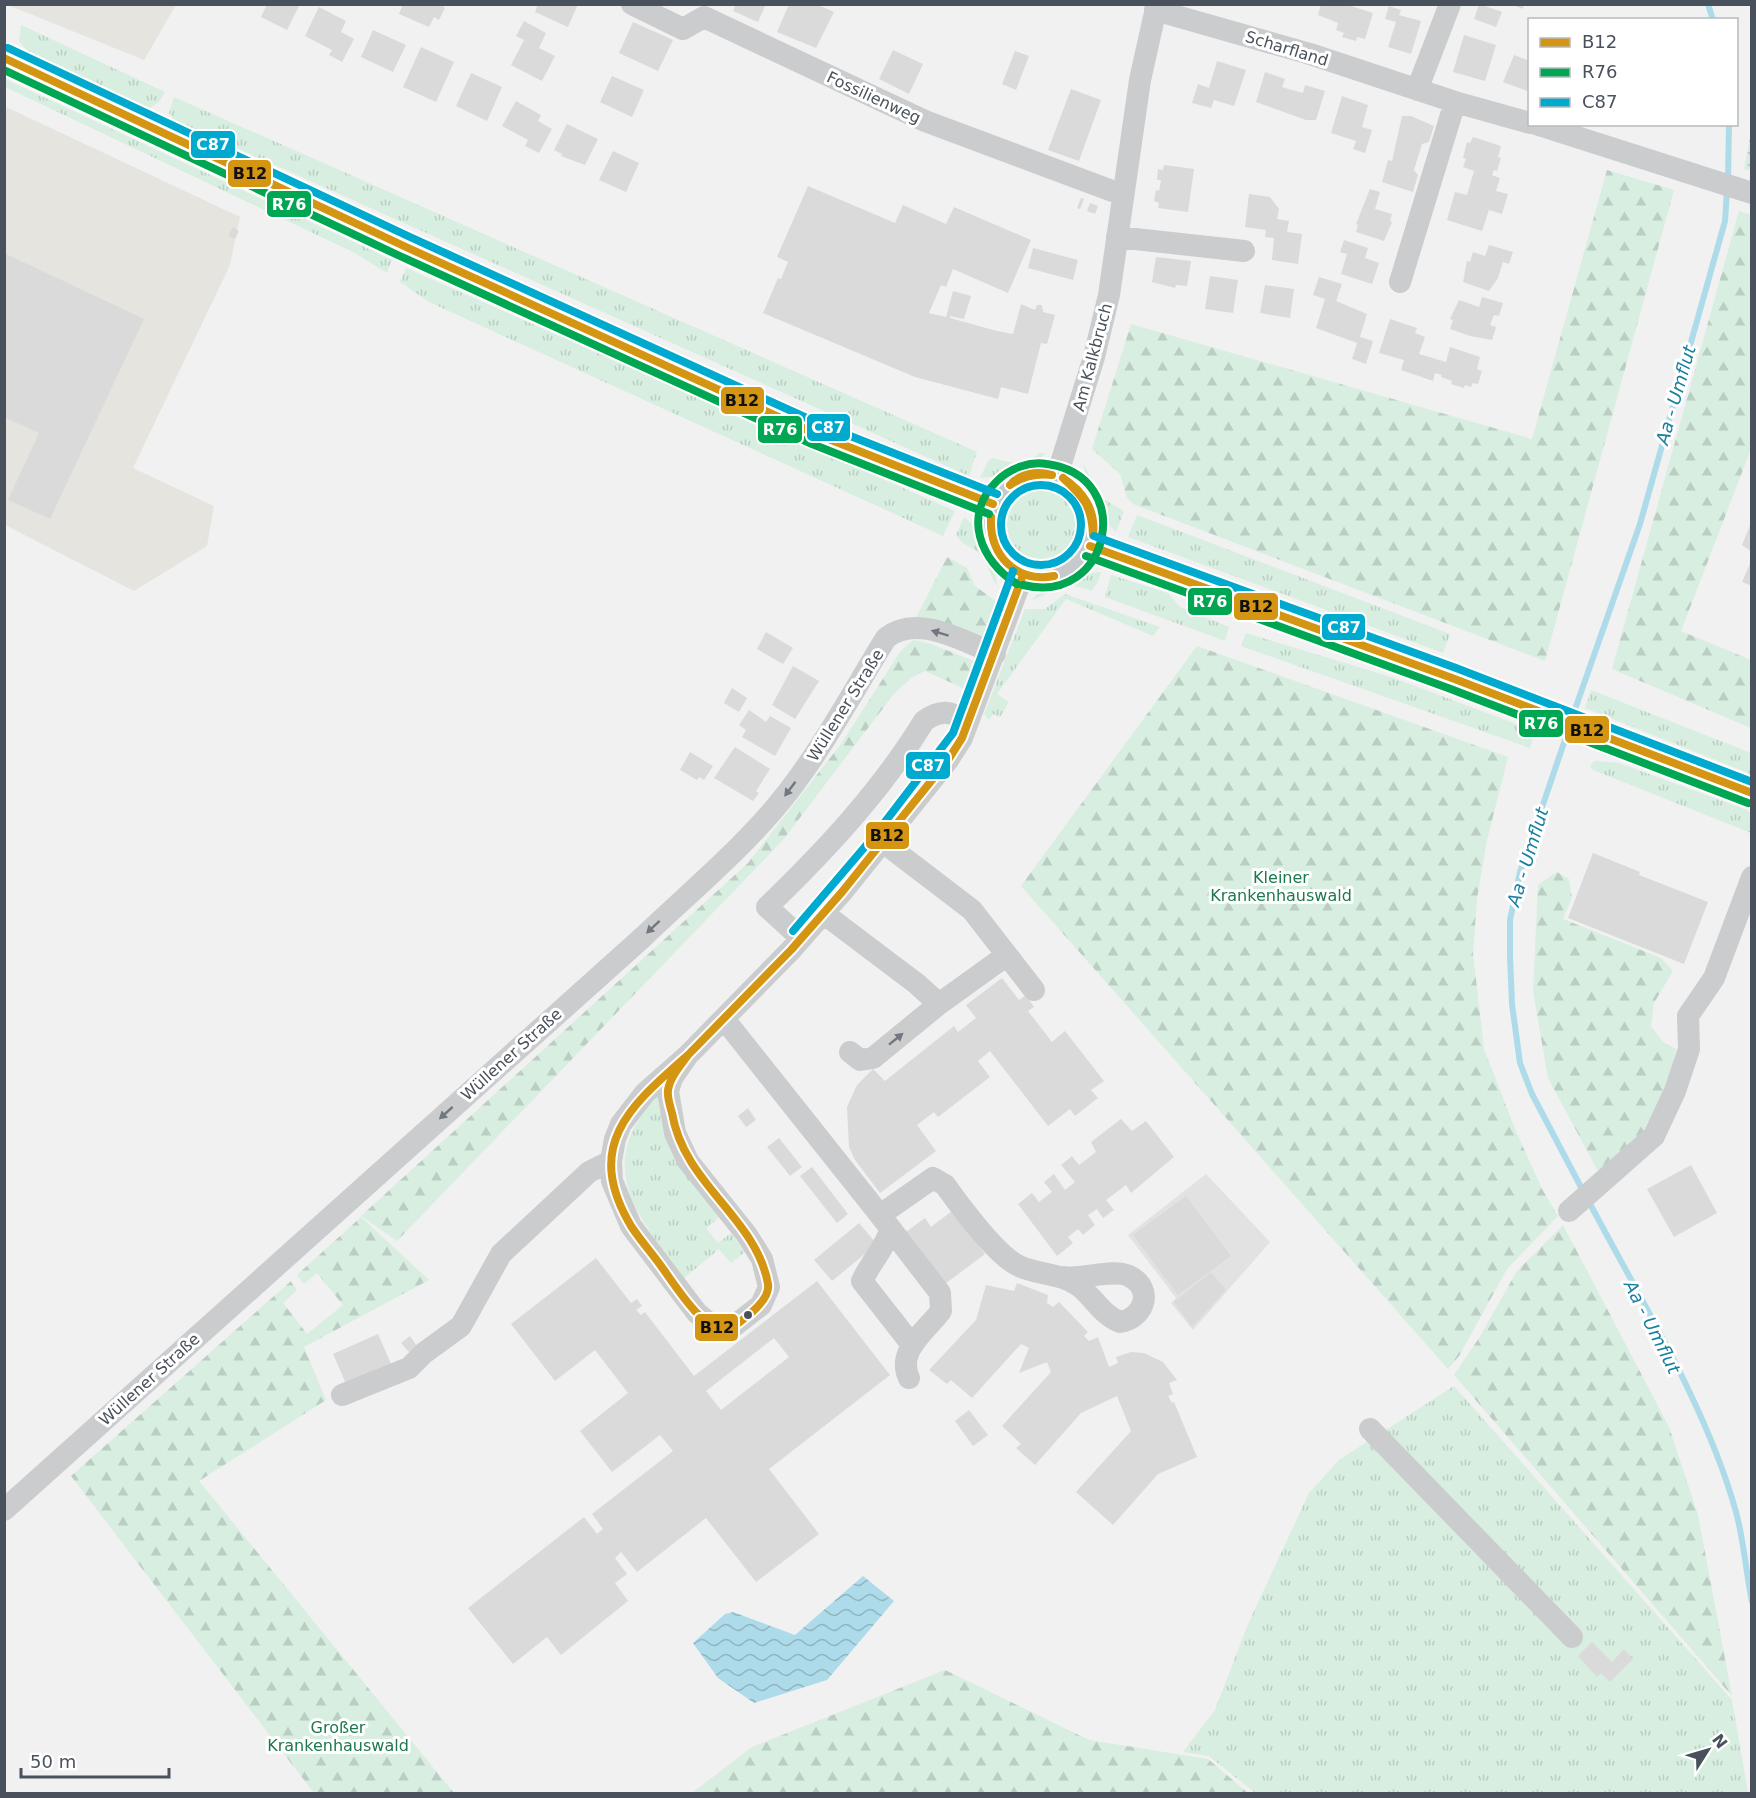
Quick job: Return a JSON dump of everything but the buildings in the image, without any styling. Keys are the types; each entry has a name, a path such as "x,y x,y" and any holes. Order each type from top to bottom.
{"main road":[{"path":"4,58 406,247 805,429 993,504"},
{"path":"1045,473 1057,476 1075,486 1086,498 1093,514 1094,530 1090,546 1081,560 1069,570 1055,577 1039,578 1023,575 1009,567 997,555 990,539 989,523 993,504 1001,492 1021,478 1045,473"},
{"path":"1090,546 1752,793"}],"street":[{"name":"Fossilienweg","path":"632,4 683,28 704,17 925,121 1123,195"},
{"path":"1417,90 1450,4"},
{"name":"Am Kalkbruch","path":"1057,476 1094,357 1109,295 1140,80 1156,7"},
{"name":"Scharfland","path":"1156,7 1310,54 1455,102 1528,122"},
{"path":"1400,282 1455,102"},
{"path":"1542,126 1744,190"},
{"path":"1117,237 1244,251"},
{"path":"688,1055 672,1078 668,1091 675,1133 688,1161 747,1235 762,1258 769,1287 761,1305 734,1326 724,1329 714,1327 697,1313 631,1226 612,1181 611,1161 615,1139 630,1110 724,1019 801,938 883,842 948,760 962,738 1023,575"},
{"name":"Wüllener Straße","path":"4,1510 642,938 727,858 766,819 793,785 843,712 886,638 896,630 918,628 950,636 995,654"},
{"path":"801,938 767,907 812,863 848,822 924,721 941,711 952,712 967,721"},
{"path":"883,842 972,910 1034,990"},
{"path":"1572,1208 1654,1136 1675,1091 1689,1049 1688,1016 1714,978 1752,877"},
{"path":"823,913 917,984 939,1004"},
{"path":"850,1052 860,1060 873,1058 939,1004 1007,955"},
{"path":"724,1019 940,1293 941,1311 907,1351 904,1367 909,1378"},
{"path":"342,1395 409,1368 424,1353 461,1326 501,1254 589,1172 611,1161"},
{"path":"912,1346 862,1281 869,1266 885,1247 886,1222 933,1178 945,1185 1000,1255 1020,1267 1064,1277"},
{"path":"1370,1429 1572,1637"}],"shaded area":[{"path":"8,5 176,5 144,60"},
{"path":"4,106 240,217 230,265 133,468 214,506 207,546 134,591 5,525"},
{"path":"1206,1174 1270,1242 1193,1330 1171,1303 1176,1298 1128,1235"}],"green space":[{"path":"21,25 165,92 159,102 150,108 31,55 19,41"},
{"path":"5,79 392,260 387,273 355,253 5,87"},
{"path":"174,97 977,452 969,476 174,120 169,113"},
{"path":"1751,132 1751,170 1744,169"},
{"path":"1607,170 1674,190 1545,661 1133,504 1127,498 1120,474 1092,449 1131,324 1532,439"},
{"path":"1739,211 1751,215 1751,449 1681,631 1751,660 1751,728 1612,669"},
{"path":"406,268 955,511 943,536 429,302 400,282"},
{"path":"1039,453 1046,453 1024,468 1007,474 980,478 988,461 993,458 1023,462"},
{"path":"1084,464 1098,496 1124,511 1116,532 1094,501 1087,482"},
{"path":"1040,487 1055,490 1068,498 1076,511 1079,526 1076,541 1068,554 1055,562 1040,565 1025,562 1012,554 1004,541 1001,526 1004,511 1012,498 1025,490"},
{"path":"1137,515 1450,634 1443,653 1128,537"},
{"path":"964,517 983,539 994,567 997,585 982,556 961,542 956,535"},
{"path":"947,557 967,568 975,586 1000,604 984,640 916,618"},
{"path":"1101,572 1098,582 1091,591 1080,587 1065,586 1031,600 1047,588 1064,580"},
{"path":"1111,575 1168,593 1180,607 1229,627 1225,641 1105,597"},
{"path":"1065,594 1160,627 1153,636 1066,599 997,694 1009,702 1000,717 993,714 989,720 984,714 1025,609 1045,609"},
{"path":"1246,633 1391,677 1535,731 1530,748 1241,646"},
{"path":"913,640 931,644 974,661 963,688 925,671 911,678 893,695 783,840 397,1241 361,1216 748,863 841,744 900,652"},
{"name":"Kleiner Krankenhauswald","path":"1197,646 1508,757 1487,840 1477,899 1473,953 1484,1049 1515,1129 1542,1189 1558,1216 1507,1269 1459,1356 1448,1369 1021,886"},
{"path":"1591,690 1751,753 1751,774 1585,708"},
{"path":"1594,761 1619,763 1747,810 1751,814 1751,833 1593,770 1590,767"},
{"path":"1557,872 1569,879 1572,898 1563,919 1661,958 1673,971 1654,1003 1651,1027 1663,1042 1676,1049 1667,1093 1644,1131 1598,1171 1548,1078 1533,991 1538,885"},
{"path":"665,1088 722,1215 706,1228 718,1243 731,1233 745,1252 731,1263 719,1249 684,1278 649,1229 636,1207 627,1184 625,1162 629,1139 642,1114"},
{"name":"Großer Krankenhauswald","path":"361,1217 429,1280 304,1347 326,1400 199,1481 454,1793 314,1793 71,1476 291,1281 297,1290 283,1303 307,1334 343,1305 317,1273 304,1284 297,1275"},
{"path":"1563,1225 1669,1427 1698,1515 1732,1696 1454,1375 1479,1338 1517,1271"},
{"path":"1454,1386 1732,1700 1748,1793 1255,1793 1209,1756 1183,1752 1215,1710 1248,1624 1309,1493 1339,1460"},
{"path":"945,1670 1089,1740 1208,1759 1248,1793 692,1793 752,1747"}],"water":[{"path":"863,1576 894,1601 827,1680 754,1703 718,1678 693,1643 725,1614 733,1612 795,1635"}],"waterway":[{"name":"Aa - Umflut","path":"1708,4 1712,18"},
{"name":"Aa - Umflut","path":"1728,180 1729,126"},
{"name":"Aa - Umflut","path":"1573,715 1640,524 1725,221 1727,191"},
{"name":"Aa - Umflut","path":"1568,731 1520,872 1510,920 1510,955 1512,1004 1520,1063 1532,1094 1583,1191"},
{"name":"Aa - Umflut","path":"1588,1200 1670,1353 1708,1433 1736,1512 1752,1602"}],"transit line":[{"name":"C87","path":"8,48 410,237 820,424 997,494"},
{"name":"B12","path":"4,58 406,247 816,434 993,504"},
{"name":"R76","path":"4,70 402,257 812,444 989,514"},
{"name":"R76","path":"1017,584 993,563 985,550 978,522 980,508 986,494 1008,472 1027,465 1047,464 1075,474 1094,491 1102,513 1102,537 1093,560 1077,577 1053,587 1023,585"},
{"name":"B12","path":"1010,485 1030,474 1052,475"},
{"name":"B12","path":"1010,485 1030,476 1052,475"},
{"name":"B12","path":"1063,478 1077,489 1087,502 1092,517 1093,535"},
{"name":"B12","path":"1063,478 1086,503 1091,517 1093,535"},
{"name":"C87","path":"1033,485 1049,485 1070,496 1081,517 1081,525 1081,533 1070,554 1049,565 1033,565 1019,559 1007,547 1001,533 1001,517 1007,503 1019,491 1033,485"},
{"name":"B12","path":"991,517 995,543 1000,554 1008,563 1028,575 1054,576"},
{"name":"C87","path":"1094,536 1456,668 1752,782"},
{"name":"B12","path":"1090,546 1452,678 1752,793"},
{"name":"R76","path":"1086,556 1448,688 1748,803"},
{"name":"C87","path":"793,931 875,835 953,733 1013,571"},
{"name":"B12","path":"688,1055 791,950 842,892 948,760 962,738 1023,575"},
{"name":"B12","path":"688,1055 673,1076 668,1090 679,1138 690,1161 704,1181 750,1239 761,1260 768,1284 766,1296 760,1304 728,1329 715,1327 707,1322 680,1293 631,1226 617,1197 612,1172 613,1150 620,1129 632,1110 688,1055"}]}
